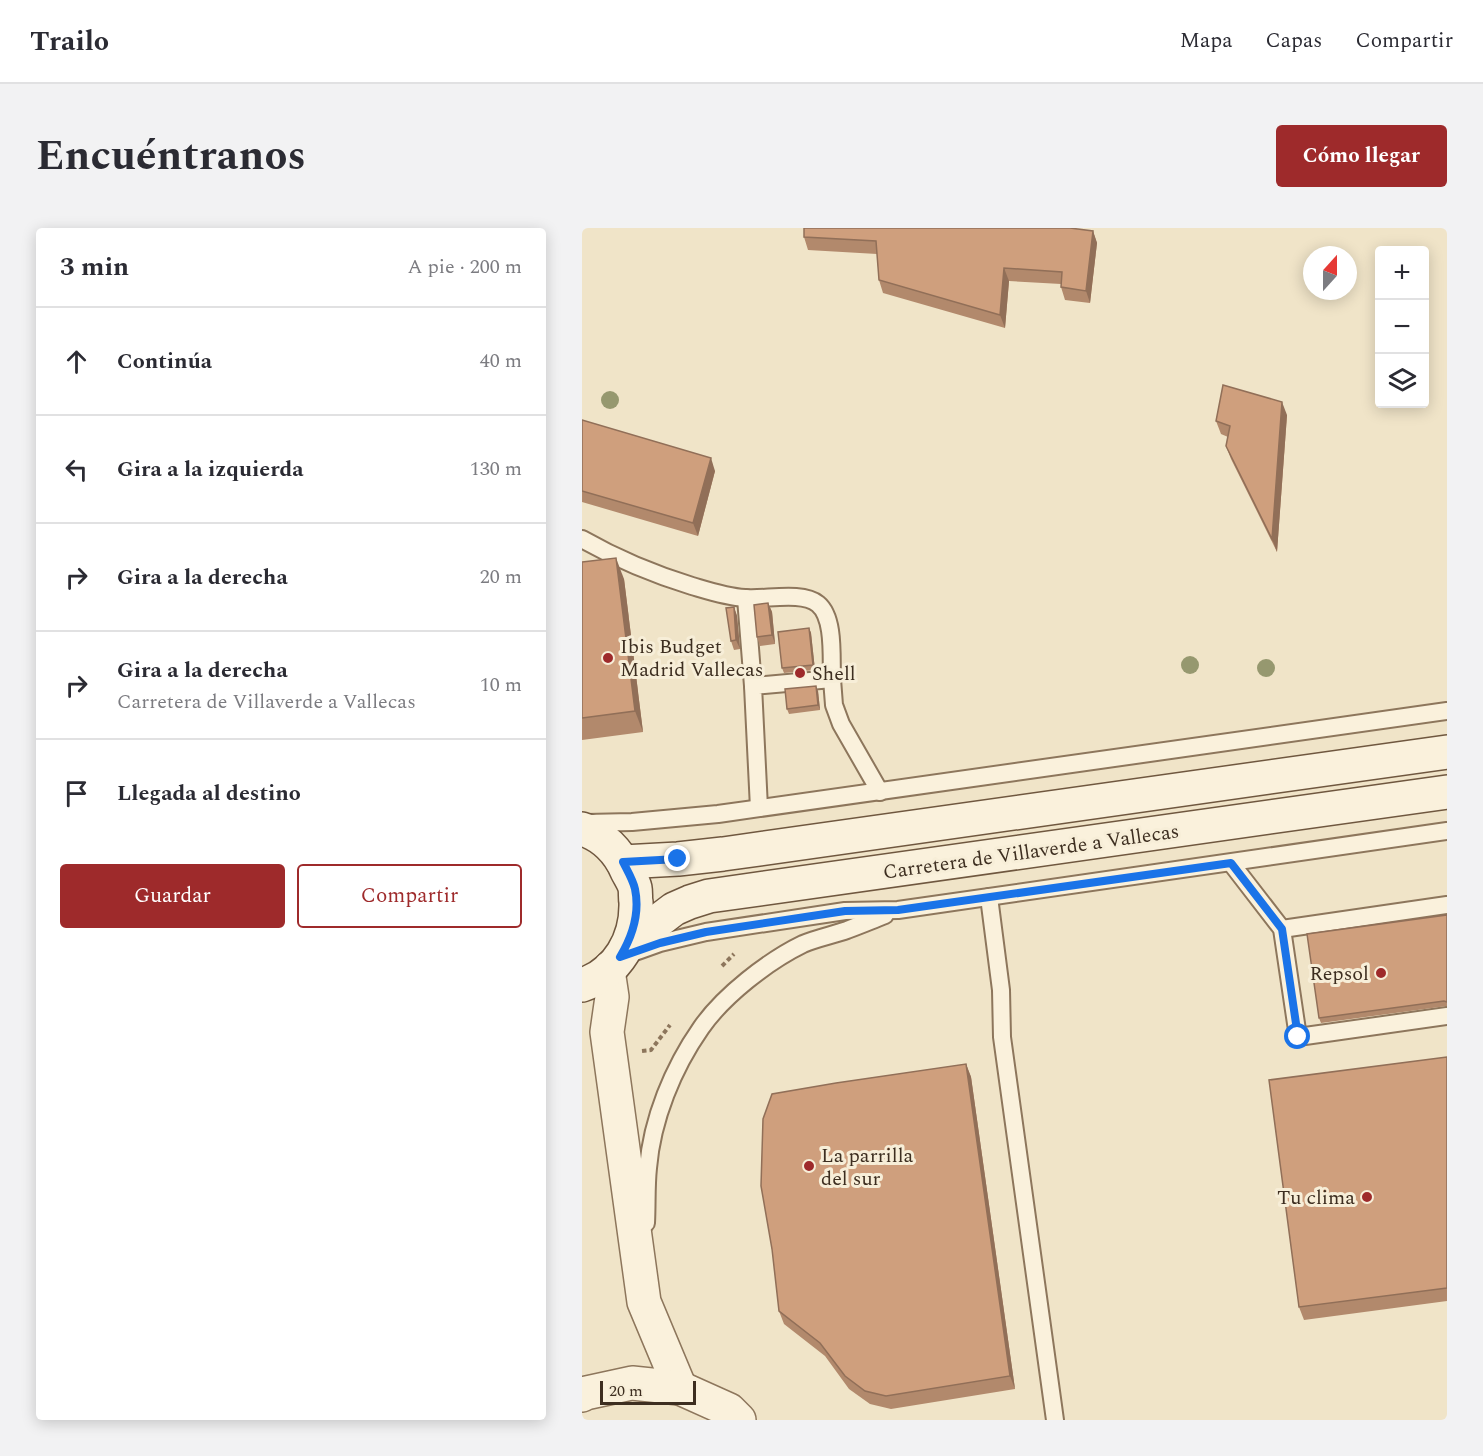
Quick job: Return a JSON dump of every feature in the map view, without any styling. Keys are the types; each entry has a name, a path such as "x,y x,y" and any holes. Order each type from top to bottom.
{"main road":[{"name":"Carretera de Villaverde a Vallecas","path":"623,862 723,854 1447,752"},
{"name":"Carretera de Villaverde a Vallecas","path":"582,985 591,982 674,909 709,896 1447,792"},
{"path":"582,829 610,844 623,862 635,888 636,916 620,956 609,976 612,997 607,1032 644,1302 680,1388"},
{"path":"582,1395 632,1383 680,1388 729,1410 739,1420"}],"lane":[{"path":"582,539 617,558 669,579 718,594 746,598 802,597 817,603 826,615 830,629 834,705 841,724 880,792"},
{"path":"746,598 759,808"},
{"path":"753,686 832,679"},
{"path":"582,823 632,822 718,814 1447,711"},
{"path":"620,956 706,932 845,911 898,910 1447,831"},
{"path":"1231,863 1282,929 1298,1037 1447,1016"},
{"path":"988,897 1001,990 1002,1037 1055,1420"},
{"path":"1282,929 1447,905"},
{"path":"644,1302 648,1167 655,1127 668,1088 686,1050 717,1008 762,969 805,944 898,910"}],"building":[{"path":"804,228 1070,228 1093,231 1086,291 1061,287 1062,272 1004,268 1000,315 879,280 876,241 804,237"},
{"path":"1223,385 1282,402 1272,539 1226,446 1230,426 1216,421"},
{"path":"582,420 711,458 693,523 582,491"},
{"name":"Ibis Budget Madrid Vallecas","path":"616,558 635,711 582,718 582,562"},
{"path":"768,603 772,635 757,637 754,605"},
{"path":"734,607 736,640 731,641 726,608"},
{"path":"809,628 813,665 782,668 778,632"},
{"path":"816,686 818,705 787,709 785,689"},
{"name":"Repsol","path":"1447,915 1447,1002 1319,1018 1307,934"},
{"name":"Tu clima","path":"1447,1057 1447,1288 1299,1307 1269,1080"},
{"path":"966,1064 1010,1376 886,1396 865,1391 845,1376 820,1343 779,1311 772,1249 761,1186 763,1119 772,1094"}],"place":[{"name":"Ibis Budget Madrid Vallecas","path":"608,658"},
{"name":"Shell","path":"800,673"},
{"name":"Repsol","path":"1381,973"},
{"name":"La parrilla del sur","path":"809,1166"},
{"name":"Tu clima","path":"1367,1197"}],"route":[{"path":"678,859 623,862 635,888 636,916 629,943 620,957 660,943 706,932 845,911 898,910 1231,863 1282,929 1298,1037"}]}
